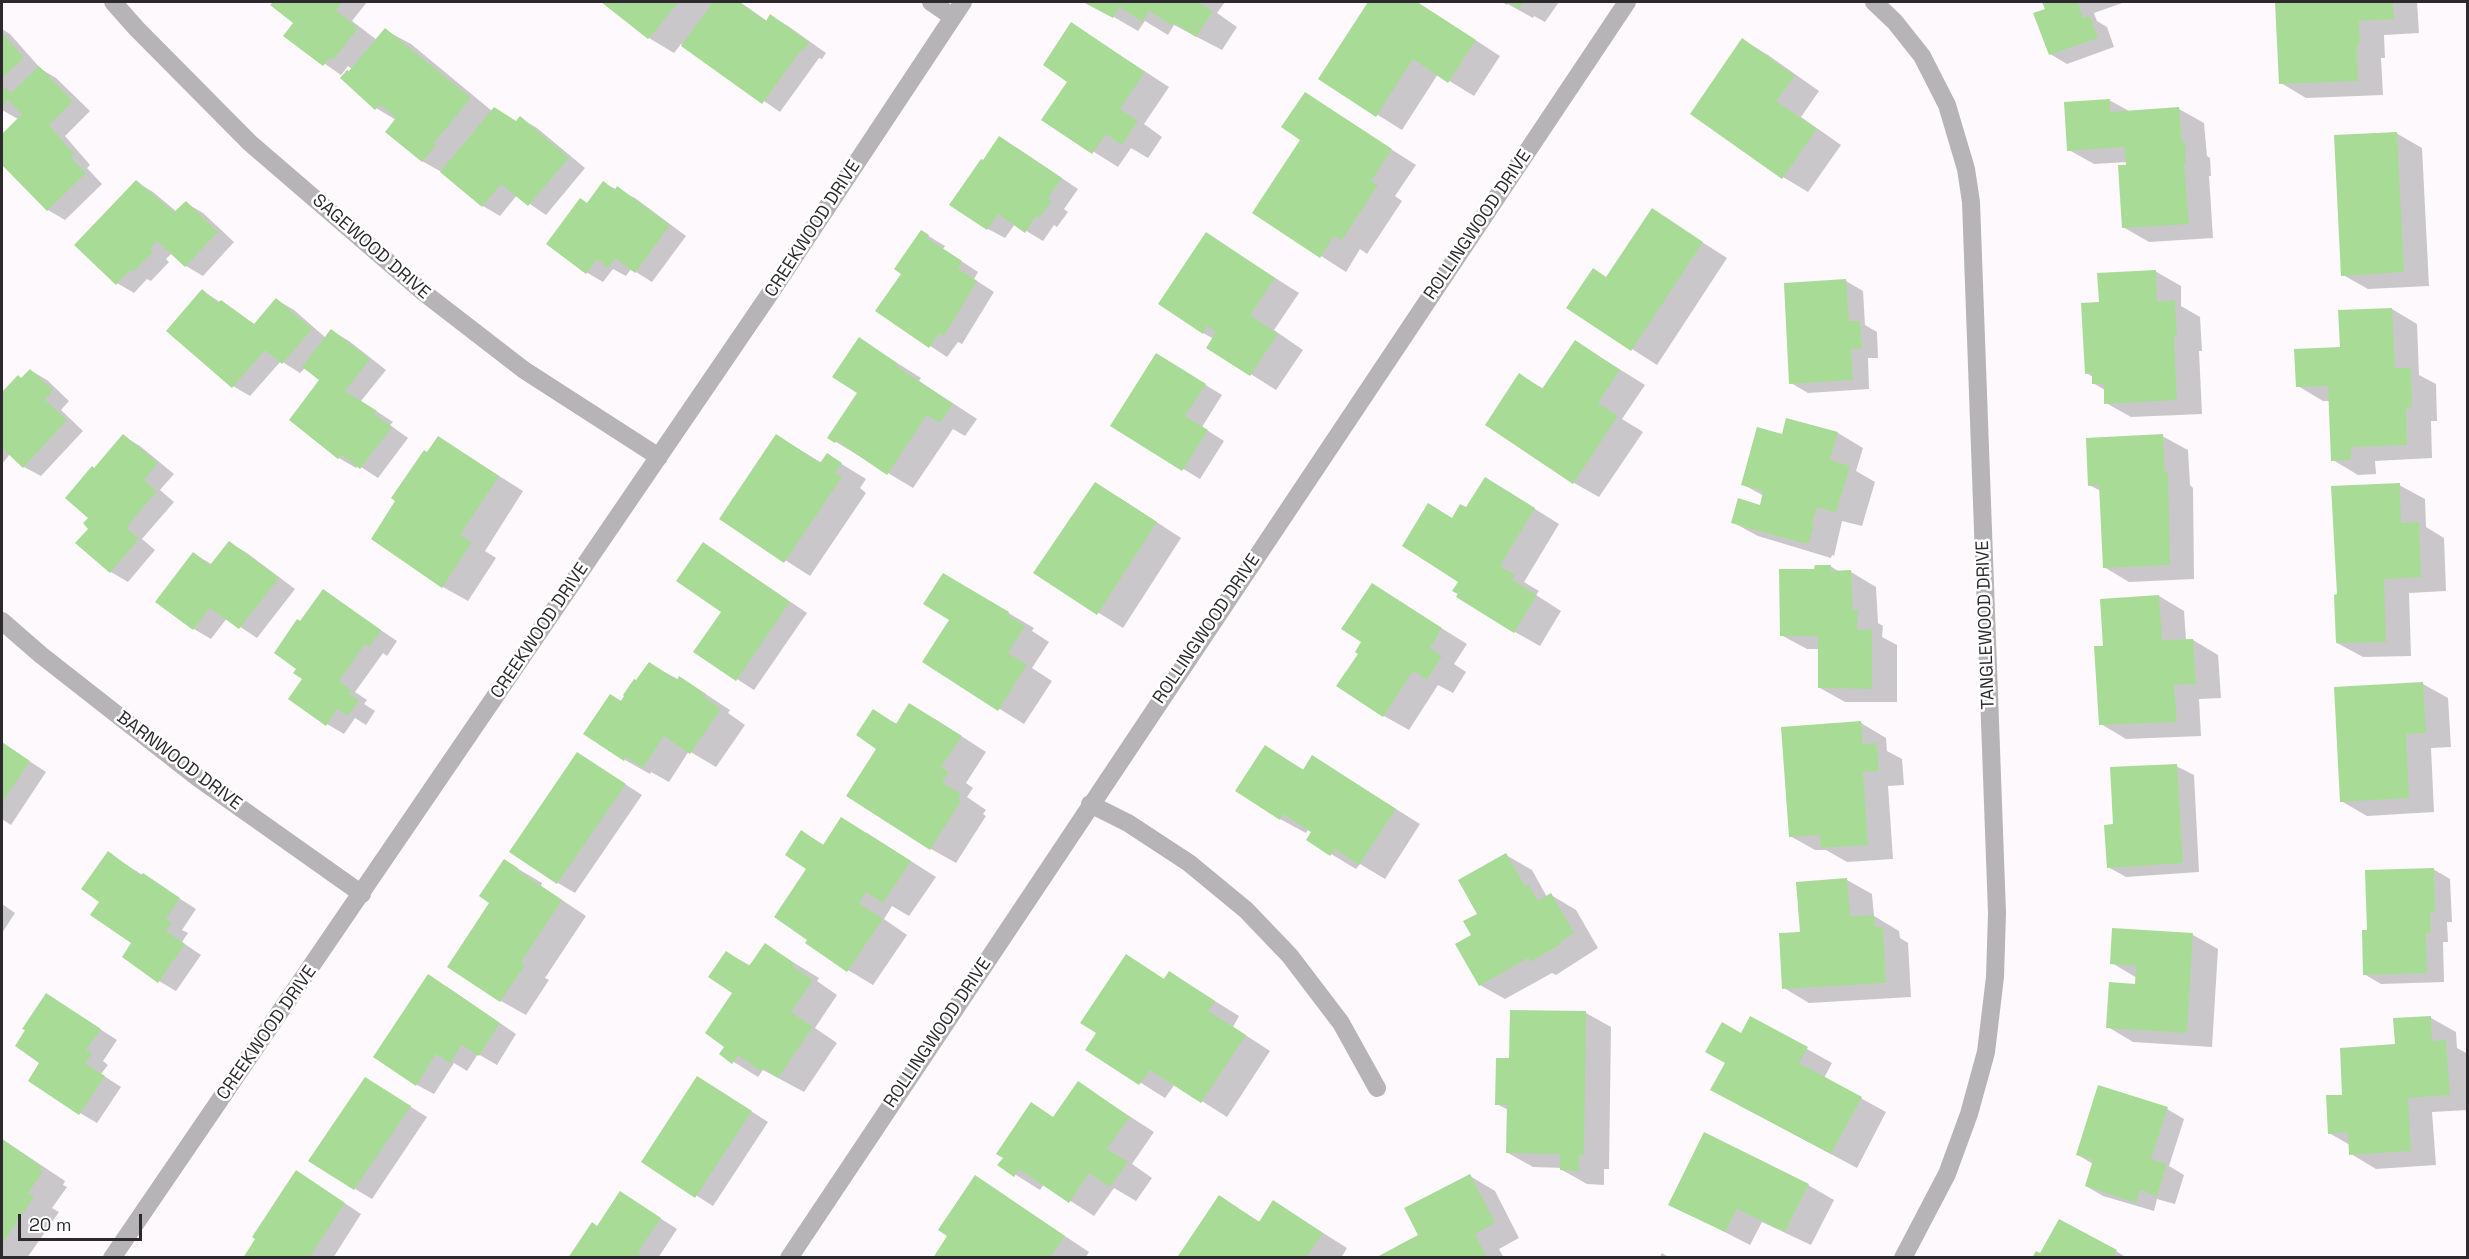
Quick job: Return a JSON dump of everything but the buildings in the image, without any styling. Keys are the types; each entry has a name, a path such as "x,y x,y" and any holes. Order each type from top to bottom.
{"street":[{"name":"SAGEWOOD DRIVE","path":"113,2 250,143 423,292 524,370 658,457"},
{"path":"931,2 958,9"},
{"name":"ROLLINGWOOD DRIVE","path":"789,1257 1627,2"},
{"name":"TANGLEWOOD DRIVE","path":"1874,2 1895,22 1922,56 1947,105 1966,169 1971,202 1997,913 1995,977 1986,1052 1970,1114 1947,1174 1903,1257"},
{"name":"CREEKWOOD DRIVE","path":"112,1257 773,289 958,9"},
{"name":"BARNWOOD DRIVE","path":"2,621 41,655 198,778 362,894"},
{"path":"1090,804 1128,823 1189,863 1246,910 1290,956 1341,1023 1377,1088"}]}
